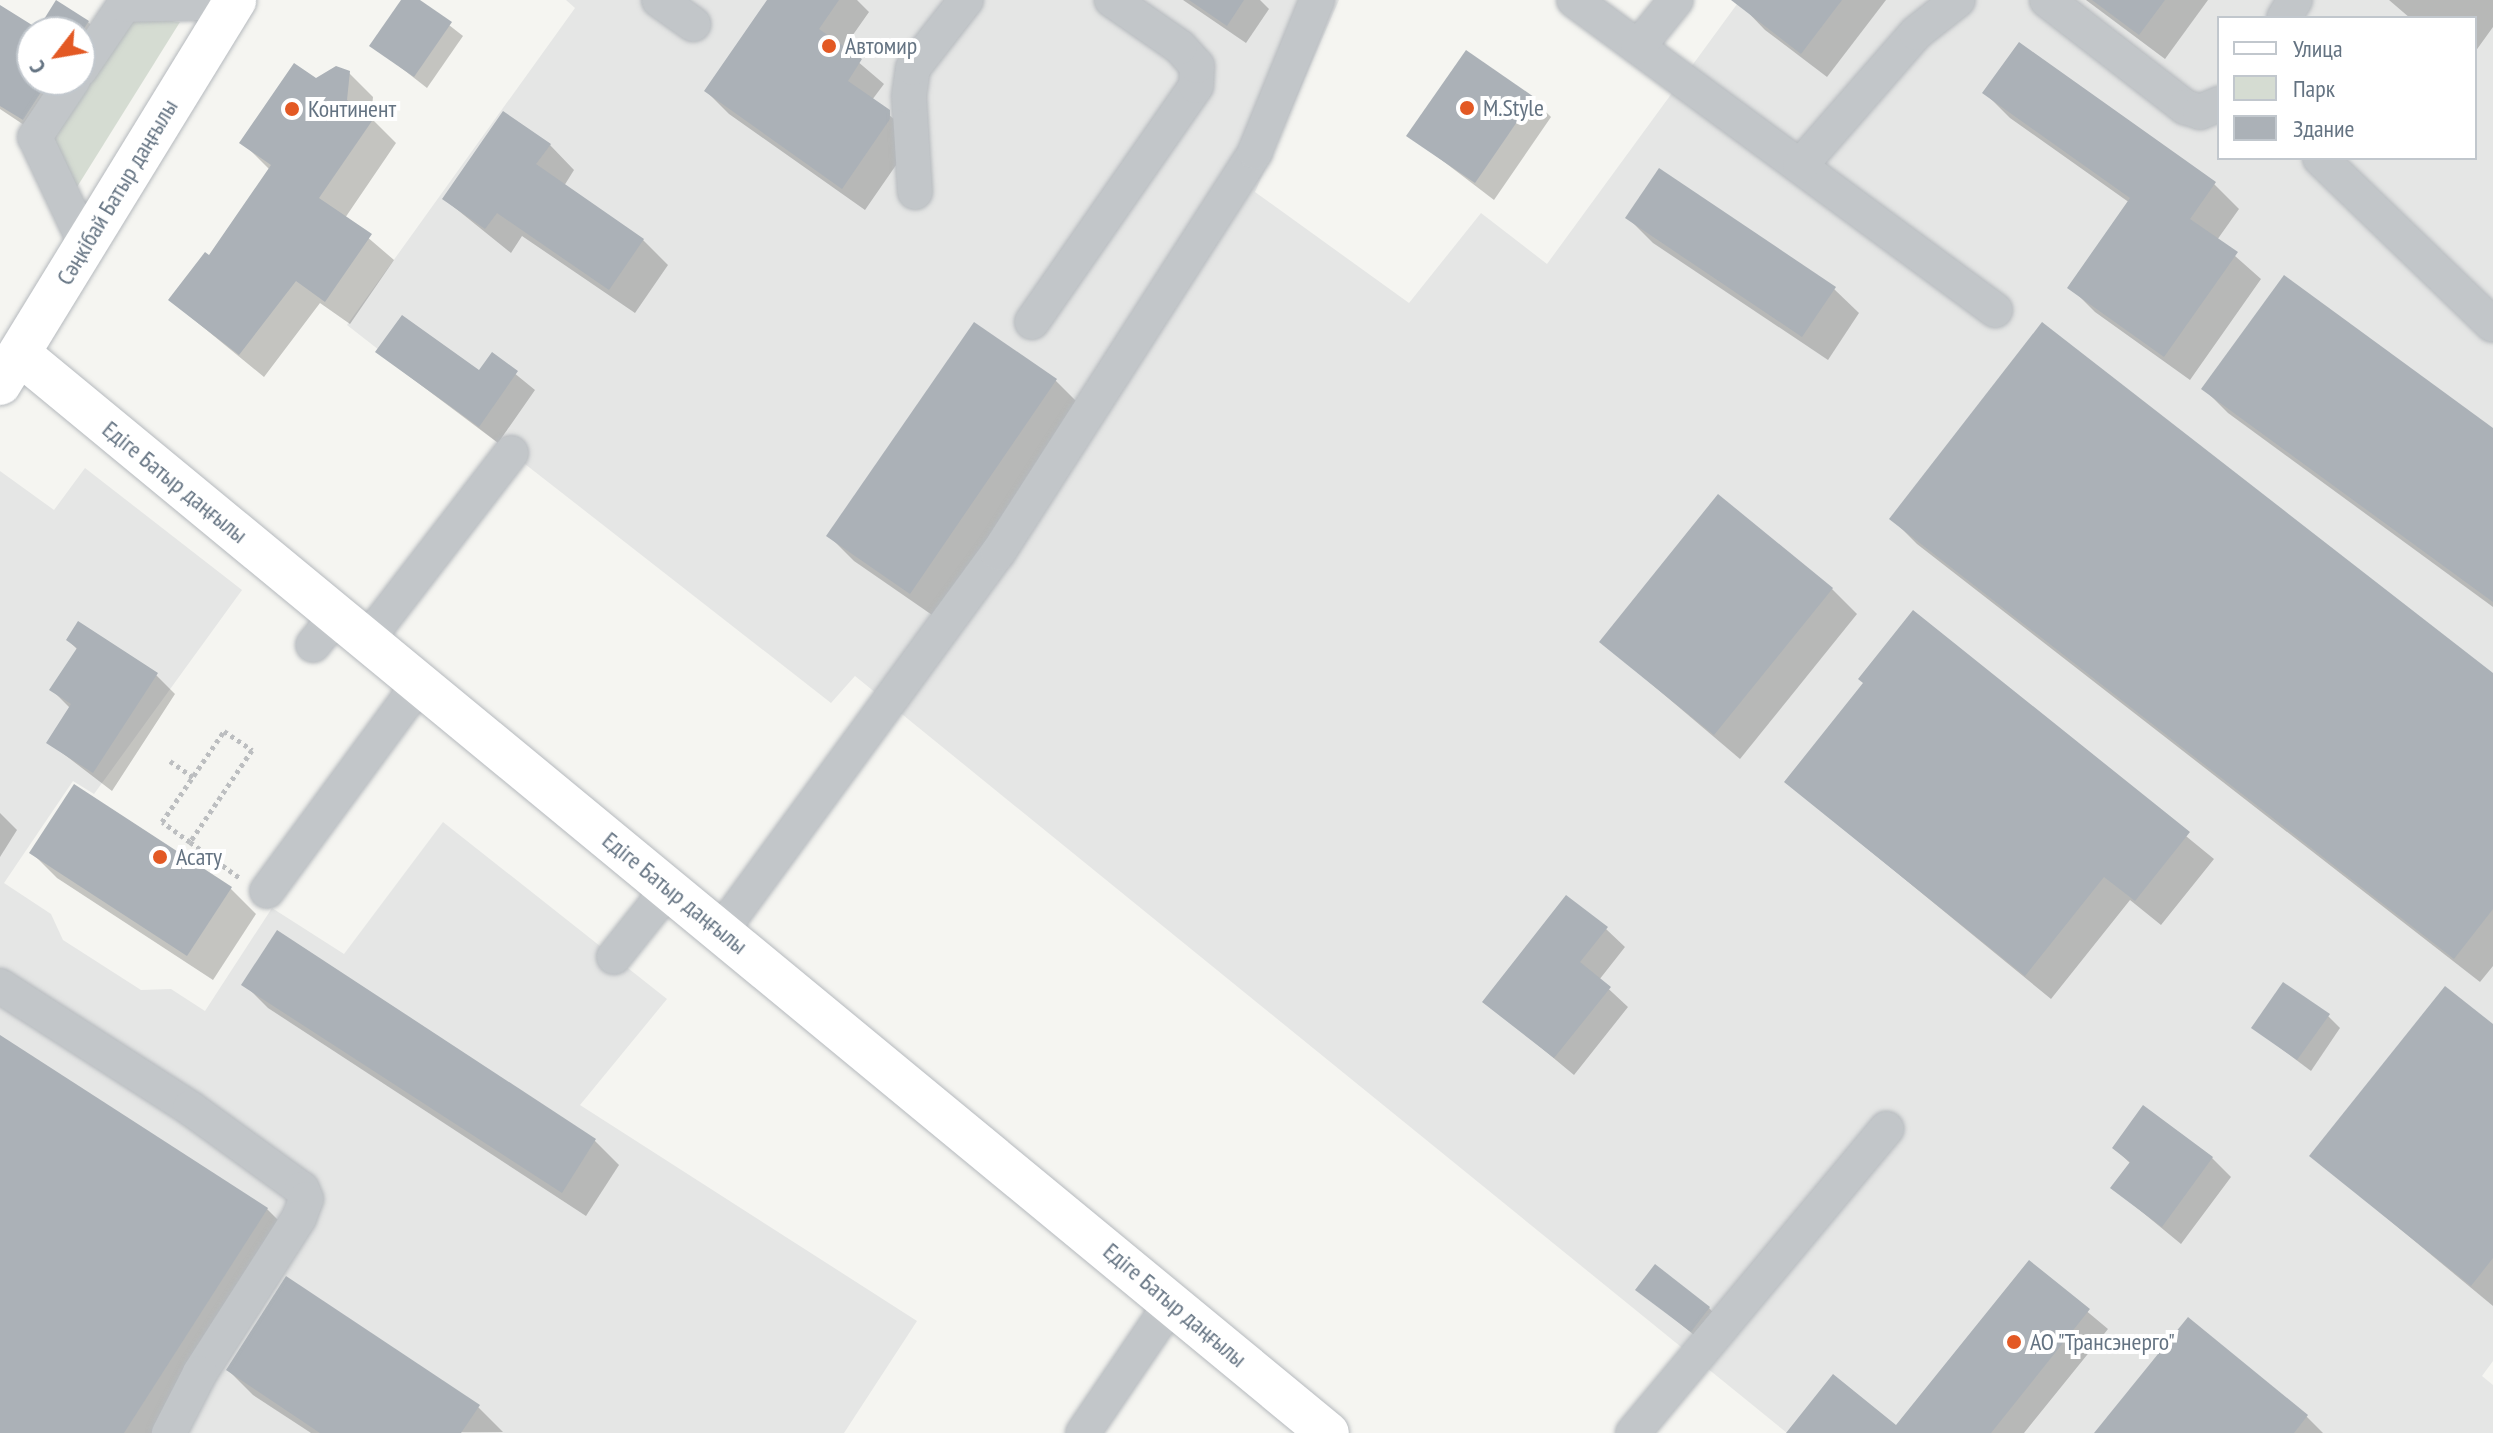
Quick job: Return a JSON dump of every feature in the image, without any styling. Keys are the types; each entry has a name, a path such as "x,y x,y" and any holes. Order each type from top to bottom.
{"main road":[{"name":"Сәңкібай Батыр даңғылы","path":"7,361 234,1"},
{"name":"Едіге Батыр даңғылы","path":"7,361 339,634 420,683 1328,1433"}],"street":[{"path":"659,0 693,24"},
{"path":"915,192 909,96 913,68 966,0"},
{"path":"1032,322 1196,86 1197,66 1180,47 1112,0"},
{"path":"721,931 998,553 1255,152 1317,0"},
{"path":"1574,0 1995,310"},
{"path":"1638,47 1676,0"},
{"path":"1800,166 1916,33 1958,0"},
{"path":"2047,0 2185,107 2200,112 2217,105"},
{"path":"96,46 124,5 234,1"},
{"path":"62,96 35,137 84,241"},
{"path":"2322,160 2493,325"},
{"path":"339,634 511,453"},
{"path":"254,884 420,683"},
{"path":"614,957 669,888"},
{"path":"0,986 190,1108 302,1189 306,1199 299,1218 182,1428"},
{"path":"1650,1427 1886,1129"},
{"path":"1083,1433 1172,1302"}],"path":[{"path":"190,842 252,750 224,731 162,822 190,842 254,884"},
{"path":"170,761 193,777"}],"shaded area":[{"path":"566,0 1339,0 1255,192 1409,303 1481,213 1547,264 1740,0 2493,0 2493,1361 2482,1376 2493,1385 2493,1433 1787,1433 855,676 831,703 347,325 575,8"},
{"path":"85,468 242,590 94,794 73,781 4,883 51,914 63,940 141,990 171,989 205,1011 272,908 344,954 443,822 667,999 580,1105 917,1321 844,1433 0,1433 0,471 54,510"}],"green space":[{"path":"132,16 180,22 77,187 49,138 78,96 96,96 96,69"}],"building":[{"path":"56,0 81,16 46,16"},
{"path":"401,0 420,0 452,22 414,77 369,46"},
{"path":"767,0 839,0 819,29 862,59 848,81 890,110 890,119 842,189 704,91"},
{"path":"1189,0 1244,0 1227,26"},
{"path":"1731,0 1842,0 1801,54"},
{"path":"2092,0 2165,0 2139,35"},
{"path":"0,5 18,16 16,96 39,96 23,120 0,106"},
{"path":"2019,42 2216,182 2190,219 2238,252 2164,357 2067,288 2130,198 1982,93"},
{"path":"1466,50 1534,97 1475,183 1406,136"},
{"path":"294,63 316,78 336,66 350,71 347,100 374,118 319,198 372,234 325,302 296,281 239,355 168,300 205,252 209,255 271,165 239,143"},
{"path":"503,111 551,144 536,164 644,239 609,290 497,213 485,229 442,199"},
{"path":"1659,168 1836,287 1802,337 1625,218"},
{"path":"2284,275 2493,428 2493,602 2201,389"},
{"path":"402,315 479,370 492,352 518,371 479,427 375,352"},
{"path":"974,322 1057,379 910,594 826,536"},
{"path":"2042,322 2493,673 2493,909 2454,959 1889,519"},
{"path":"1718,494 1833,588 1714,735 1599,642"},
{"path":"1913,610 2190,832 2135,901 2104,877 2025,976 1784,782 1863,683 1858,679"},
{"path":"78,621 158,673 93,773 46,743 71,704 49,690 77,648 66,640"},
{"path":"74,784 232,887 187,956 29,853"},
{"path":"1566,895 1608,927 1580,962 1611,987 1554,1058 1482,1002"},
{"path":"277,930 596,1139 562,1193 241,985"},
{"path":"2283,982 2330,1014 2297,1060 2251,1028"},
{"path":"2445,986 2493,1024 2493,1258 2471,1286 2309,1156"},
{"path":"0,1035 268,1208 124,1433 0,1433"},
{"path":"2143,1105 2213,1157 2162,1227 2110,1188 2130,1162 2112,1148"},
{"name":"АО \"Трансэнерго\"","path":"2029,1260 2090,1309 1991,1433 1786,1433 1833,1374 1896,1425"},
{"path":"1655,1264 1710,1307 1691,1332 1635,1290"},
{"path":"286,1276 480,1405 461,1433 320,1433 226,1370"},
{"path":"2188,1317 2308,1415 2294,1433 2094,1433"}],"place":[{"name":"Автомир","path":"829,46"},
{"name":"M.Style","path":"1467,108"},
{"name":"Континент","path":"292,109"},
{"name":"Асату","path":"160,857"},
{"name":"АО \"Трансэнерго\"","path":"2014,1342"}]}
